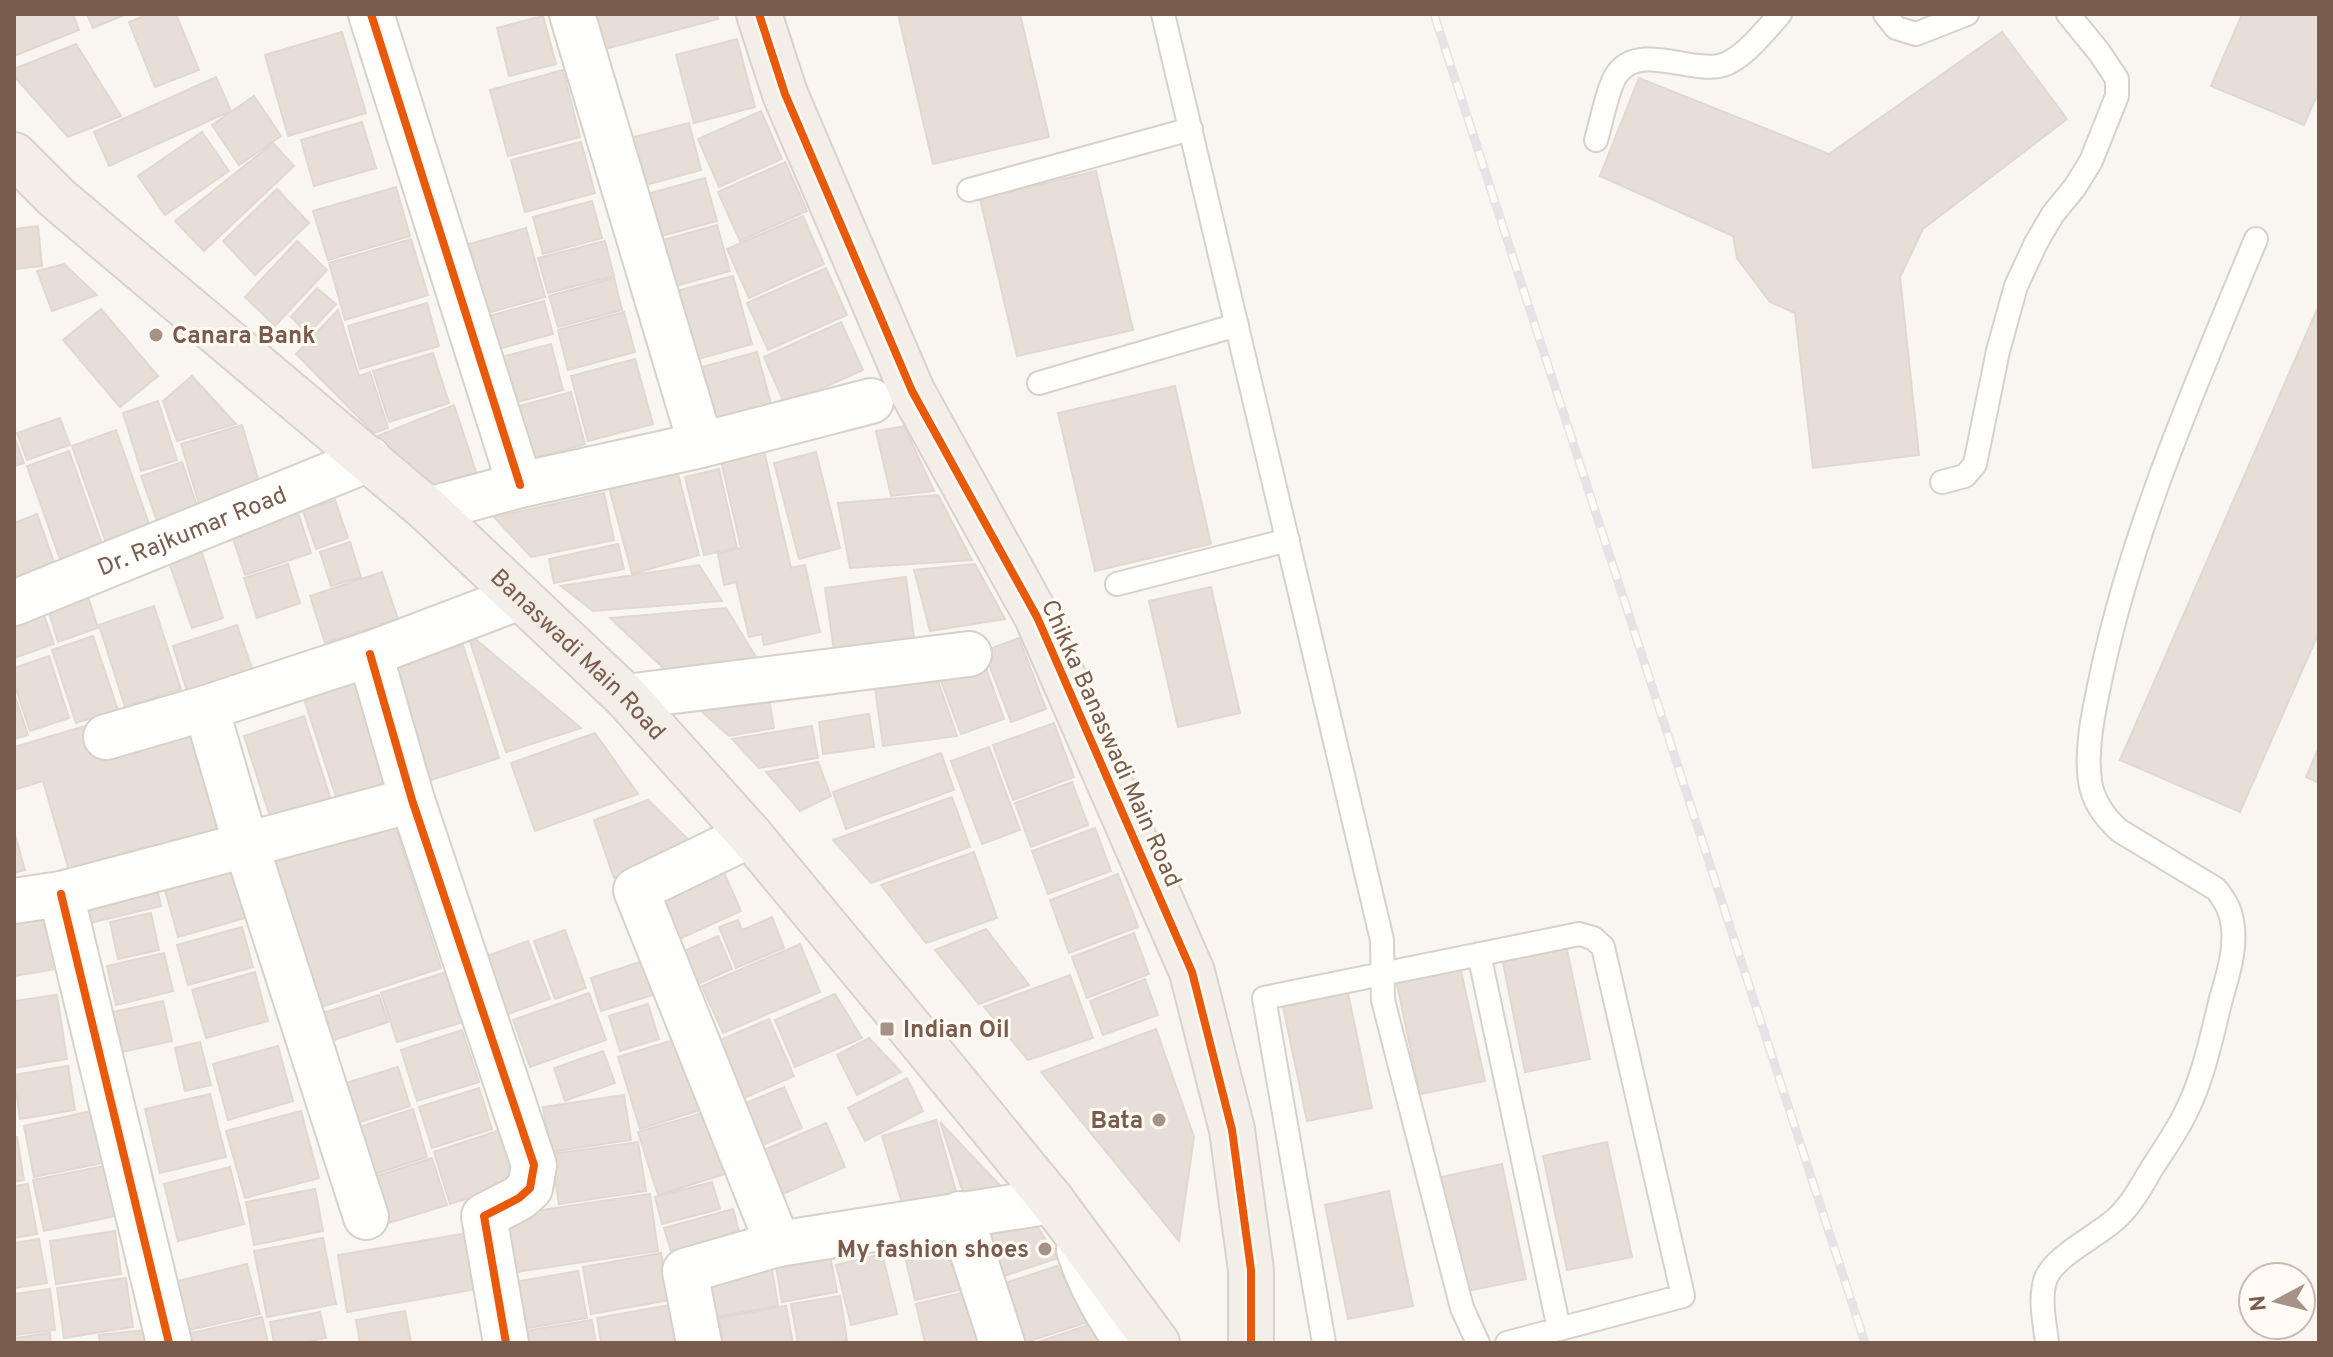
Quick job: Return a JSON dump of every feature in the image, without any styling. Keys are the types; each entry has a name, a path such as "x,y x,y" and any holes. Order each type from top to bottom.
{"main road":[{"name":"Chikka Banaswadi Main Road","path":"759,14 785,94 912,391 1037,617 1192,972 1232,1130 1251,1270 1251,1343"},
{"name":"Banaswadi Main Road","path":"14,155 57,198 428,510 626,697 750,835 1061,1212 1157,1343"}],"street":[{"path":"371,14 520,485"},
{"path":"572,14 701,445"},
{"path":"428,510 871,401"},
{"name":"Dr. Rajkumar Road","path":"14,603 369,459"},
{"path":"106,737 370,654 520,597"},
{"path":"370,654 412,800 534,1165 530,1188 519,1198 484,1216 506,1343"},
{"path":"626,697 969,654"},
{"path":"206,708 246,845 366,1217"},
{"path":"14,901 61,894 412,800"},
{"path":"750,835 636,890 778,1244"},
{"path":"61,894 169,1343"},
{"path":"699,1343 685,1271 778,1244 960,1214 1061,1212 1103,1308 1128,1343"},
{"path":"960,1214 1002,1343"}],"lane":[{"path":"1163,14 1382,940 1383,1000 1462,1308 1478,1343"},
{"path":"1596,140 1615,76 1626,65 1651,59 1719,66 1746,51 1780,14"},
{"path":"1885,14 1896,28 1916,34 1967,14"},
{"path":"1942,482 1965,476 1975,464 1998,351 2016,286 2047,224 2091,161 2117,96 2117,79 2068,14"},
{"path":"969,190 1191,129"},
{"path":"2047,1343 2043,1301 2047,1276 2053,1267 2118,1218 2135,1197 2184,1116 2208,1053 2231,962 2234,939 2227,903 2216,889 2120,831 2106,819 2096,803 2090,782 2089,759 2097,698 2113,625 2172,444 2256,239"},
{"path":"1039,383 1237,325"},
{"path":"1117,584 1288,540"},
{"path":"1324,1343 1264,998 1579,934 1593,938 1603,947 1683,1296 1507,1343"},
{"path":"1479,954 1559,1329"}],"building":[{"path":"14,14 73,14 79,30 14,56"},
{"path":"87,14 127,14 93,28"},
{"path":"149,14 176,14 199,70 155,87 129,22"},
{"path":"595,14 717,14 718,19 605,49"},
{"path":"898,14 1020,14 1049,137 933,164"},
{"path":"2242,14 2319,14 2319,91 2304,125 2211,86"},
{"path":"543,16 556,64 509,76 497,28"},
{"path":"342,32 366,113 288,136 265,55"},
{"path":"2002,32 2067,119 1923,229 1900,277 1919,455 1813,468 1795,313 1770,302 1737,258 1733,236 1600,176 1639,78 1829,154"},
{"path":"737,39 755,107 694,123 676,55"},
{"path":"76,44 121,116 68,137 14,76 14,69"},
{"path":"563,70 580,137 508,156 490,90"},
{"path":"216,77 231,111 109,166 94,132"},
{"path":"254,96 281,136 239,165 212,125"},
{"path":"761,111 782,159 719,187 698,139"},
{"path":"362,122 376,168 314,186 301,140"},
{"path":"689,123 701,170 642,186 630,138"},
{"path":"202,132 229,171 165,215 138,176"},
{"path":"581,142 595,193 525,212 511,160"},
{"path":"273,143 294,166 204,251 175,221"},
{"path":"785,162 807,211 740,241 718,192"},
{"path":"1096,171 1133,330 1017,356 980,199"},
{"path":"705,178 717,221 658,237 647,194"},
{"path":"396,187 410,236 328,260 313,211"},
{"path":"277,189 309,223 255,275 223,241"},
{"path":"592,201 602,238 543,254 533,217"},
{"path":"803,216 824,264 749,298 727,249"},
{"path":"717,225 730,271 668,288 656,242"},
{"path":"38,226 42,266 14,269 14,229"},
{"path":"526,228 545,297 484,314 466,245"},
{"path":"411,239 428,295 345,320 329,263"},
{"path":"297,241 327,270 275,326 245,297"},
{"path":"605,241 614,276 548,293 538,258"},
{"path":"64,264 97,295 52,311 37,271"},
{"path":"826,268 847,315 768,350 747,303"},
{"path":"733,276 752,344 687,362 669,293"},
{"path":"614,278 622,310 558,327 549,296"},
{"path":"317,288 336,304 308,334 291,317"},
{"path":"544,301 553,334 487,352 478,319"},
{"path":"427,303 439,346 360,369 348,326"},
{"path":"2319,305 2319,632 2240,812 2120,760"},
{"path":"101,309 158,376 120,407 63,340"},
{"path":"338,310 359,376 370,372 388,428 374,433 296,354"},
{"path":"624,312 635,352 568,370 558,330"},
{"path":"841,322 863,370 785,405 764,357"},
{"path":"551,344 563,390 502,406 490,360"},
{"path":"757,352 772,407 706,425 691,370"},
{"path":"433,353 449,403 389,422 373,371"},
{"path":"635,359 653,424 588,441 571,376"},
{"path":"192,376 236,424 177,441 163,401"},
{"path":"1175,386 1211,544 1095,571 1058,413"},
{"path":"571,392 585,444 518,463 504,410"},
{"path":"158,401 177,460 141,471 123,413"},
{"path":"454,405 477,475 429,493 378,436"},
{"path":"60,418 70,445 27,460 17,433"},
{"path":"242,425 260,485 199,504 181,444"},
{"path":"904,426 934,491 891,496 876,431"},
{"path":"116,430 149,524 105,540 72,446"},
{"path":"14,436 24,463 14,466"},
{"path":"762,442 791,568 805,565 820,632 764,645 762,634 749,637 736,582 724,585 718,554 741,548 719,452"},
{"path":"69,451 102,544 60,559 27,466"},
{"path":"816,452 840,548 799,559 774,463"},
{"path":"182,462 197,506 157,521 141,476"},
{"path":"675,462 699,555 632,574 607,480"},
{"path":"719,469 737,548 704,555 685,477"},
{"path":"604,493 614,540 531,557 494,517"},
{"path":"938,495 972,560 850,568 838,503"},
{"path":"335,500 348,538 316,549 303,511"},
{"path":"296,506 311,553 245,575 230,529"},
{"path":"37,514 54,562 14,577 14,523"},
{"path":"350,542 361,577 331,586 320,552"},
{"path":"618,544 624,569 554,583 549,559"},
{"path":"201,550 223,618 192,628 168,560"},
{"path":"288,564 300,603 257,618 244,578"},
{"path":"975,564 1005,619 930,631 914,570"},
{"path":"699,565 722,601 593,611 561,586"},
{"path":"382,572 398,619 325,643 310,596"},
{"path":"906,577 914,638 834,650 825,588"},
{"path":"1211,587 1240,713 1178,727 1149,601"},
{"path":"86,590 98,628 58,642 46,603"},
{"path":"154,606 181,689 125,707 99,625"},
{"path":"726,608 762,667 674,678 610,618"},
{"path":"43,612 54,644 14,658 14,622"},
{"path":"237,625 256,680 190,701 173,646"},
{"path":"467,632 581,728 506,752"},
{"path":"93,636 118,710 76,723 52,650"},
{"path":"1019,638 1046,709 1011,722 984,651"},
{"path":"463,645 499,758 425,782 388,669"},
{"path":"49,656 69,718 30,731 14,683 14,668"},
{"path":"982,657 1004,719 961,734 938,673"},
{"path":"932,664 957,736 883,746 873,673"},
{"path":"356,682 390,789 339,806 304,699"},
{"path":"768,692 774,728 729,736 691,702"},
{"path":"14,693 28,735 14,739"},
{"path":"869,714 874,747 823,754 819,722"},
{"path":"304,716 333,806 273,826 244,736"},
{"path":"190,722 224,836 72,881 43,781 14,790 14,747 92,724"},
{"path":"1054,723 1074,777 1013,800 993,745"},
{"path":"812,726 818,758 759,768 732,739"},
{"path":"595,733 638,794 535,831 511,763"},
{"path":"989,747 1020,830 982,844 951,761"},
{"path":"2319,747 2319,783 2306,777"},
{"path":"941,753 954,790 846,829 833,792"},
{"path":"818,762 831,796 800,811 766,772"},
{"path":"1072,782 1088,825 1031,847 1015,803"},
{"path":"952,797 970,847 871,883 833,840"},
{"path":"648,800 697,848 614,878 594,820"},
{"path":"394,822 441,968 309,1011 263,864"},
{"path":"1095,828 1111,871 1048,894 1032,851"},
{"path":"14,831 25,870 14,873"},
{"path":"974,852 997,918 926,943 881,885"},
{"path":"229,861 245,918 178,937 162,879"},
{"path":"721,866 741,911 675,941 655,896"},
{"path":"1118,874 1138,927 1069,953 1050,900"},
{"path":"155,879 161,906 90,923 84,895"},
{"path":"46,909 56,969 14,976 14,914"},
{"path":"151,913 159,950 118,959 110,922"},
{"path":"772,917 784,948 736,968 719,927 738,920 742,930"},
{"path":"242,927 253,967 188,985 177,945"},
{"path":"986,929 1029,985 979,1004 935,950"},
{"path":"565,930 586,988 555,999 534,941"},
{"path":"1134,933 1149,974 1087,998 1072,957"},
{"path":"718,936 732,969 698,984 684,951"},
{"path":"528,941 550,999 505,1015 484,957"},
{"path":"800,944 820,992 723,1033 702,986"},
{"path":"1566,945 1590,1059 1525,1072 1502,958"},
{"path":"164,953 173,991 116,1005 107,966"},
{"path":"649,959 659,993 601,1011 591,978"},
{"path":"1460,966 1485,1081 1420,1094 1396,980"},
{"path":"255,972 268,1021 206,1038 192,990"},
{"path":"446,972 463,1022 397,1042 381,993"},
{"path":"1070,975 1093,1038 1028,1060 984,1007"},
{"path":"1145,979 1158,1015 1103,1035 1090,1001"},
{"path":"589,993 606,1040 530,1067 513,1020"},
{"path":"1348,993 1372,1108 1307,1121 1283,1007"},
{"path":"835,994 862,1038 795,1067 775,1020"},
{"path":"57,995 67,1059 14,1068 14,1001"},
{"path":"379,995 388,1022 322,1044 313,1016"},
{"path":"163,1001 172,1041 122,1052 113,1012"},
{"path":"648,1004 659,1039 620,1051 609,1016"},
{"path":"769,1019 794,1076 742,1099 718,1041"},
{"path":"1156,1029 1194,1137 1179,1241 1041,1072"},
{"path":"462,1030 479,1082 417,1101 401,1050"},
{"path":"869,1038 901,1072 857,1095 837,1055"},
{"path":"677,1039 700,1110 640,1129 618,1057"},
{"path":"200,1042 211,1085 185,1091 175,1048"},
{"path":"278,1046 293,1101 228,1120 213,1064"},
{"path":"603,1051 615,1083 565,1101 554,1068"},
{"path":"68,1066 75,1110 20,1119 14,1075"},
{"path":"398,1067 410,1106 348,1126 336,1086"},
{"path":"907,1078 923,1111 865,1141 848,1108"},
{"path":"784,1087 802,1128 758,1147 741,1105"},
{"path":"479,1088 492,1129 432,1148 419,1107"},
{"path":"210,1094 226,1157 160,1173 145,1109"},
{"path":"624,1095 631,1140 550,1152 543,1107"},
{"path":"413,1109 427,1157 369,1176 354,1129"},
{"path":"91,1111 102,1163 34,1177 24,1126"},
{"path":"301,1111 319,1178 245,1198 226,1131"},
{"path":"706,1112 725,1174 658,1195 638,1132"},
{"path":"936,1120 956,1191 903,1206 882,1136"},
{"path":"940,1122 1009,1195 965,1199"},
{"path":"826,1123 845,1167 783,1194 764,1150"},
{"path":"500,1130 517,1183 450,1204 434,1152"},
{"path":"14,1137 17,1137 24,1180 14,1182"},
{"path":"638,1142 646,1191 559,1204 551,1154"},
{"path":"1607,1142 1632,1257 1567,1270 1543,1156"},
{"path":"432,1158 447,1205 382,1225 368,1179"},
{"path":"1502,1164 1526,1279 1462,1292 1437,1178"},
{"path":"105,1166 115,1216 44,1231 33,1180"},
{"path":"230,1167 244,1224 178,1241 164,1184"},
{"path":"712,1182 720,1209 662,1224 655,1197"},
{"path":"28,1184 37,1234 14,1238 14,1186"},
{"path":"315,1189 323,1231 254,1245 246,1202"},
{"path":"1389,1191 1413,1306 1348,1319 1325,1205"},
{"path":"650,1194 658,1251 509,1273 501,1216"},
{"path":"733,1209 742,1242 674,1261 664,1228"},
{"path":"1026,1210 1058,1258 989,1281 971,1222"},
{"path":"115,1231 121,1274 56,1284 50,1241"},
{"path":"955,1231 968,1288 915,1300 902,1243"},
{"path":"474,1232 483,1288 347,1312 338,1255"},
{"path":"323,1238 336,1304 267,1317 254,1251"},
{"path":"39,1239 47,1283 14,1288 14,1243"},
{"path":"829,1250 837,1292 782,1302 775,1260"},
{"path":"661,1253 670,1300 591,1314 583,1267"},
{"path":"882,1254 897,1314 851,1325 836,1265"},
{"path":"771,1263 778,1306 715,1317 708,1275"},
{"path":"247,1264 260,1314 189,1330 178,1281"},
{"path":"1057,1266 1088,1322 1024,1343 1012,1343 993,1287"},
{"path":"578,1271 587,1318 522,1329 514,1282"},
{"path":"126,1278 133,1327 64,1338 57,1288"},
{"path":"982,1288 986,1343 925,1343 916,1304"},
{"path":"50,1289 55,1330 14,1335 14,1294"},
{"path":"840,1296 847,1340 798,1343 791,1304"},
{"path":"675,1304 682,1343 601,1343 597,1318"},
{"path":"786,1306 793,1343 723,1343 719,1318"},
{"path":"405,1311 411,1343 360,1343 356,1320"},
{"path":"320,1312 326,1338 300,1343 274,1343 270,1322"},
{"path":"262,1317 268,1343 189,1343 187,1334"},
{"path":"592,1320 596,1343 527,1343 525,1331"},
{"path":"1103,1320 1119,1343 1035,1343"},
{"path":"145,1330 147,1343 100,1343 99,1335"},
{"path":"50,1333 51,1343 14,1343 14,1338"}],"railway":[{"path":"1434,14 1865,1343"}],"cycle path":[{"path":"371,14 520,485"},
{"path":"759,14 785,94 912,391 1037,617 1192,972 1232,1130 1251,1270 1251,1343"},
{"path":"370,654 412,800 534,1165 530,1188 519,1198 484,1216 506,1343"},
{"path":"61,894 169,1343"}],"place":[{"name":"Canara Bank","path":"156,335"},
{"name":"Indian Oil","path":"887,1029"},
{"name":"Bata","path":"1159,1120"},
{"name":"My fashion shoes","path":"1045,1249"}]}
